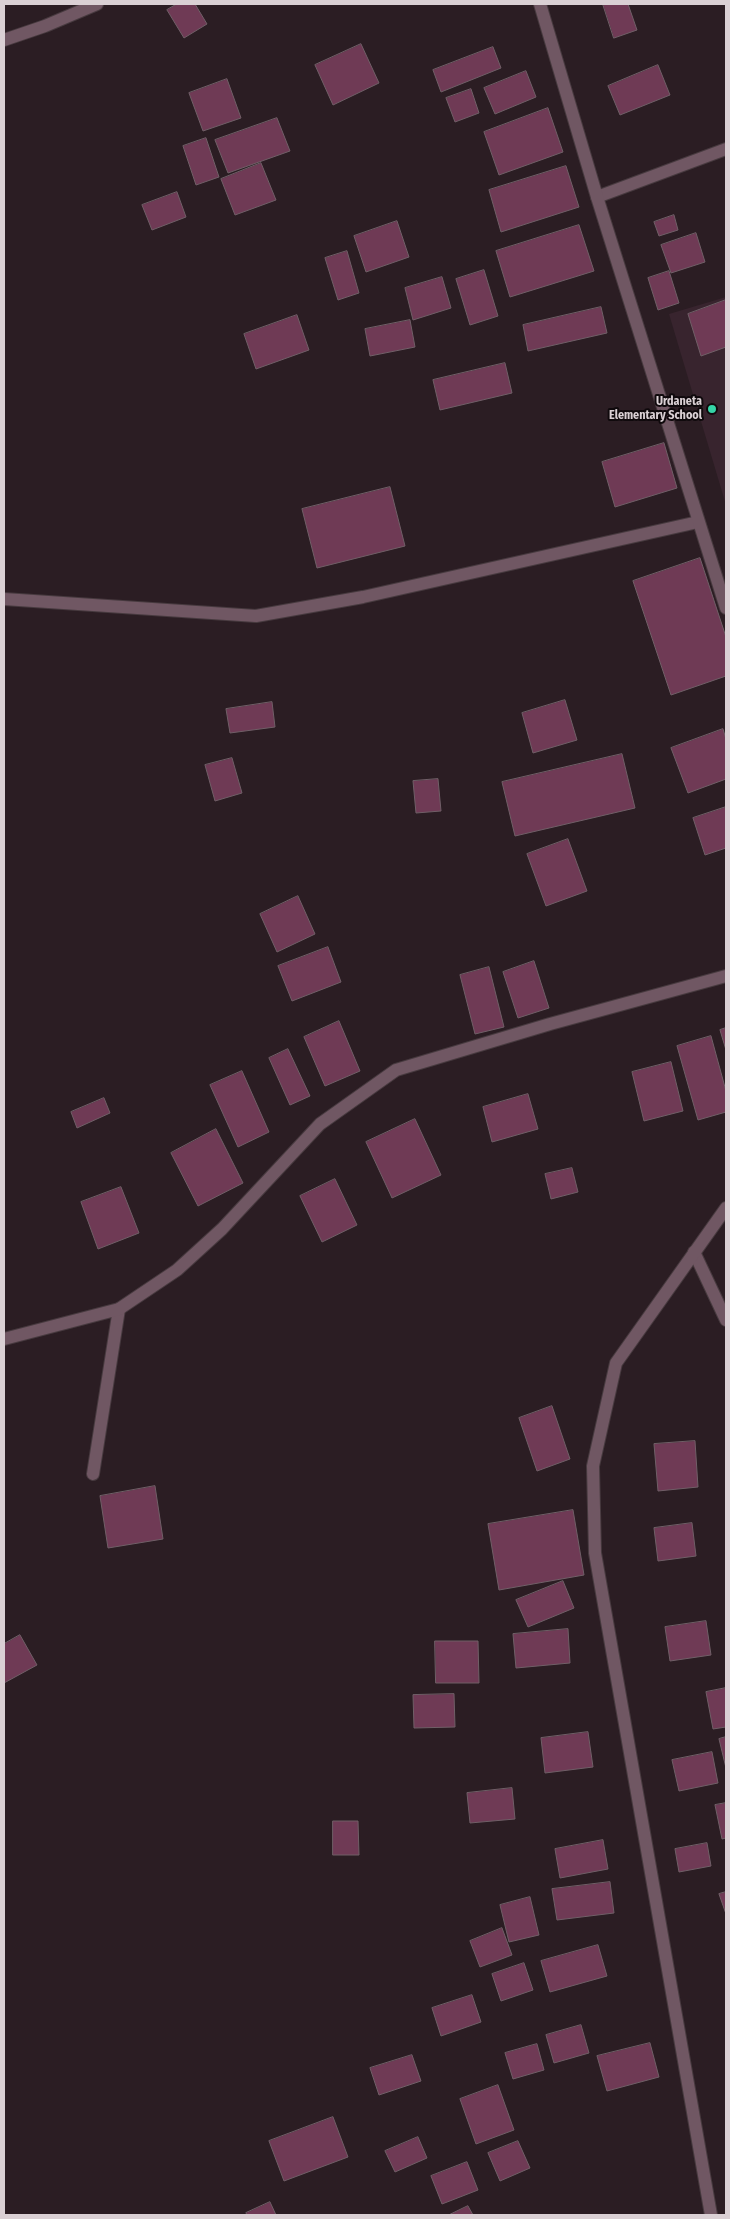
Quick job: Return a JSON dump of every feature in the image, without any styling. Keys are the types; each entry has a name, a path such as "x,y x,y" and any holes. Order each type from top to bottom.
{"street":[{"path":"4,40 45,26 97,4"},
{"path":"540,4 597,197 726,608"},
{"path":"597,197 726,149"},
{"path":"4,599 256,616 363,597 698,522"},
{"path":"4,1339 119,1309 177,1270 222,1230 320,1124 396,1070 550,1024 726,976"},
{"path":"711,2215 595,1553 593,1466 616,1363 726,1208"},
{"path":"694,1252 726,1320"},
{"path":"93,1474 119,1309"}],"shaded area":[{"name":"Urdaneta Elementary School","path":"726,297 726,505 669,314"}],"building":[{"path":"177,4 195,4 207,24 184,38 167,10"},
{"path":"603,4 628,4 637,30 614,38"},
{"path":"361,44 379,83 333,105 315,65"},
{"path":"493,47 501,68 441,92 433,70"},
{"path":"658,65 670,95 620,115 608,86"},
{"path":"526,71 536,97 495,114 484,88"},
{"path":"227,79 241,118 203,131 189,93"},
{"path":"471,89 479,113 455,122 446,98"},
{"path":"548,108 563,152 499,175 484,132"},
{"path":"277,118 290,151 228,173 215,140"},
{"path":"206,138 219,177 196,185 183,146"},
{"path":"261,163 276,200 235,215 221,179"},
{"path":"566,166 579,207 501,232 489,190"},
{"path":"177,192 186,217 152,230 142,205"},
{"path":"674,215 678,230 659,236 654,222"},
{"path":"397,221 409,257 366,272 354,236"},
{"path":"579,225 594,271 510,297 496,251"},
{"path":"696,233 705,262 671,273 661,245"},
{"path":"347,251 359,293 338,300 325,258"},
{"path":"484,270 498,316 470,325 456,279"},
{"path":"669,271 679,303 658,310 648,278"},
{"path":"442,277 451,308 413,320 405,288"},
{"path":"726,300 726,347 701,356 688,314"},
{"path":"601,307 607,333 528,351 523,325"},
{"path":"297,315 309,350 256,369 244,334"},
{"path":"410,320 415,347 370,356 365,329"},
{"path":"505,363 512,393 440,410 433,380"},
{"path":"664,443 677,488 615,507 602,462"},
{"path":"390,487 405,546 317,568 302,509"},
{"path":"700,558 726,637 726,676 671,695 633,581"},
{"path":"565,700 577,740 533,753 522,713"},
{"path":"272,702 275,727 230,733 226,709"},
{"path":"723,729 726,739 726,779 688,793 671,748"},
{"path":"622,754 635,808 515,836 502,782"},
{"path":"232,758 242,793 215,801 205,765"},
{"path":"438,779 441,811 416,813 413,781"},
{"path":"726,807 726,848 705,855 693,818"},
{"path":"568,839 587,891 546,906 527,854"},
{"path":"298,896 315,934 277,952 260,914"},
{"path":"328,947 341,982 292,1001 278,966"},
{"path":"534,961 549,1008 518,1018 503,972"},
{"path":"489,967 504,1027 475,1034 460,975"},
{"path":"339,1021 360,1071 325,1086 304,1037"},
{"path":"726,1028 726,1050 720,1030"},
{"path":"711,1036 726,1091 726,1112 698,1120 677,1046"},
{"path":"288,1049 310,1096 290,1105 269,1058"},
{"path":"671,1062 683,1111 644,1121 632,1072"},
{"path":"242,1071 269,1132 238,1147 210,1085"},
{"path":"528,1094 538,1129 492,1142 483,1107"},
{"path":"104,1098 110,1113 77,1128 71,1112"},
{"path":"415,1119 441,1175 392,1198 366,1142"},
{"path":"216,1129 243,1183 198,1206 171,1153"},
{"path":"572,1168 578,1192 551,1199 545,1174"},
{"path":"335,1179 357,1225 322,1242 300,1196"},
{"path":"121,1187 139,1233 98,1249 81,1202"},
{"path":"552,1406 570,1459 537,1471 519,1418"},
{"path":"695,1441 698,1487 658,1491 654,1444"},
{"path":"155,1486 163,1539 108,1548 100,1496"},
{"path":"573,1510 584,1575 499,1590 488,1524"},
{"path":"692,1523 696,1556 658,1561 654,1528"},
{"path":"563,1581 574,1608 528,1627 516,1600"},
{"path":"706,1621 711,1655 670,1661 665,1627"},
{"path":"568,1629 570,1663 516,1668 513,1634"},
{"path":"20,1635 37,1665 4,1683 4,1644"},
{"path":"435,1641 478,1641 479,1683 436,1683"},
{"path":"726,1688 726,1727 713,1729 706,1692"},
{"path":"454,1694 455,1727 414,1728 413,1695"},
{"path":"588,1732 593,1767 545,1773 541,1738"},
{"path":"726,1737 726,1768 719,1739"},
{"path":"712,1752 718,1783 679,1791 672,1760"},
{"path":"512,1788 515,1819 470,1823 467,1793"},
{"path":"726,1803 726,1838 722,1839 715,1805"},
{"path":"333,1821 358,1821 359,1855 333,1855"},
{"path":"603,1840 608,1869 560,1878 555,1849"},
{"path":"707,1843 711,1866 679,1872 675,1849"},
{"path":"610,1882 614,1913 557,1920 552,1889"},
{"path":"726,1892 726,1914 719,1894"},
{"path":"530,1897 539,1935 509,1942 500,1905"},
{"path":"502,1928 512,1955 480,1967 470,1941"},
{"path":"598,1945 607,1976 550,1992 541,1961"},
{"path":"524,1963 533,1990 501,2001 492,1974"},
{"path":"472,1995 481,2022 441,2036 432,2008"},
{"path":"581,2025 589,2053 554,2063 546,2035"},
{"path":"650,2043 659,2077 607,2091 597,2056"},
{"path":"537,2044 544,2070 513,2079 505,2053"},
{"path":"412,2055 421,2081 379,2095 370,2068"},
{"path":"498,2085 514,2130 476,2144 460,2099"},
{"path":"333,2117 348,2157 284,2181 269,2141"},
{"path":"418,2137 427,2158 395,2172 385,2151"},
{"path":"518,2141 530,2168 500,2181 488,2153"},
{"path":"467,2162 478,2190 442,2204 431,2176"},
{"path":"270,2202 276,2215 247,2215 246,2213"},
{"path":"468,2206 473,2215 449,2215"}],"place":[{"name":"Urdaneta Elementary School","path":"712,409"}]}
